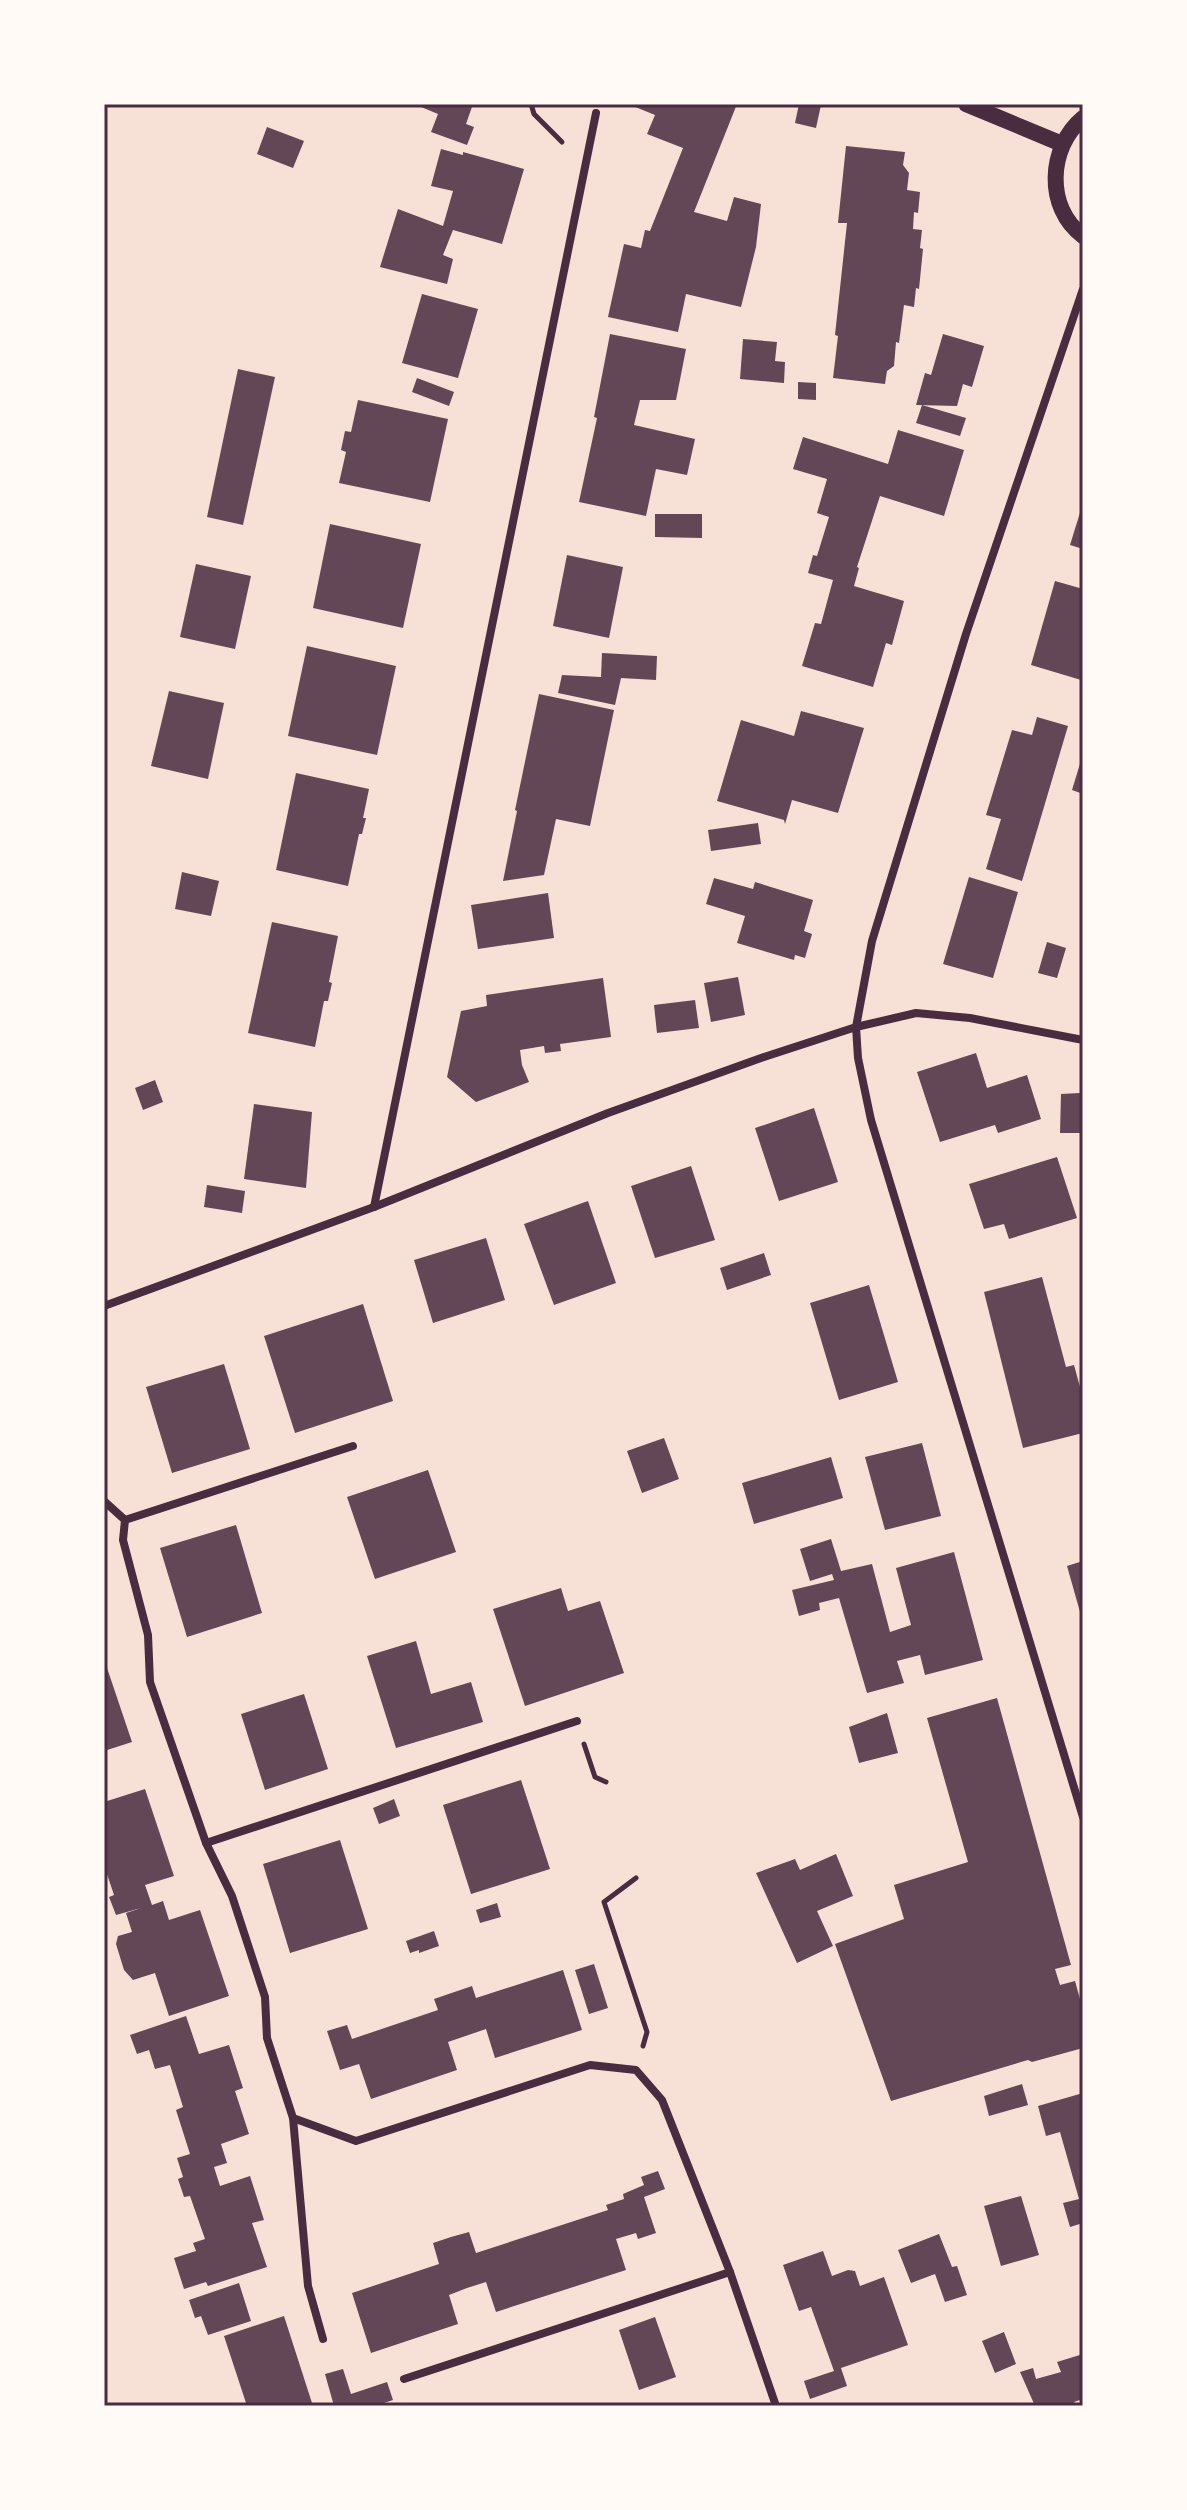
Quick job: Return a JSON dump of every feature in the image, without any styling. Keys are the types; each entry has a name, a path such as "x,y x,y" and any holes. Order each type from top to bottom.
{"main road":[{"path":"966,104 1062,144"},
{"path":"1083,118 1062,144 1056,167 1056,191 1064,213 1083,236"}],"street":[{"path":"374,1207 596,113"},
{"path":"1083,289 966,634 872,941 856,1027 858,1058 871,1120 1083,1817"},
{"path":"104,1306 374,1207 608,1113 856,1027 916,1013 970,1018 1083,1040"},
{"path":"125,1520 353,1446"},
{"path":"104,1501 125,1520"},
{"path":"125,1520 123,1540 148,1635 150,1682 206,1843 232,1896 265,1997 267,2038 293,2118 308,2286 323,2339"},
{"path":"206,1843 577,1721"},
{"path":"293,2118 356,2141 590,2065 636,2070 662,2100 730,2272 776,2406"},
{"path":"404,2379 730,2272"}],"path":[{"path":"531,104 534,114 586,165"},
{"path":"577,1721 595,1777 606,1782"},
{"path":"636,1878 604,1902 647,2032 636,2070"}],"building":[{"path":"414,104 473,104 466,124 474,127 467,145 431,132 438,114"},
{"path":"628,104 737,104 694,212 727,221 734,197 761,204 756,247 741,307 686,294 678,332 608,317 624,244 641,248 645,230 650,231 683,148 647,134 655,115"},
{"path":"799,104 821,105 816,128 795,123"},
{"path":"267,127 304,141 293,168 257,154"},
{"path":"846,146 905,152 903,165 909,173 907,190 920,192 913,229 922,230 919,289 916,288 914,307 904,305 894,366 887,371 885,384 833,378 847,223 838,223"},
{"path":"441,149 524,169 502,244 453,230 443,255 453,259 447,284 380,267 398,209 443,226 453,191 431,186"},
{"path":"422,294 478,309 458,378 402,363"},
{"path":"610,334 686,349 676,400 640,400 634,425 695,439 687,475 656,469 646,516 579,502 597,418 594,417"},
{"path":"943,334 984,346 972,387 963,384 957,406 916,405 925,373 931,375"},
{"path":"743,339 777,342 775,361 785,362 784,383 740,379"},
{"path":"238,369 275,377 243,525 207,517"},
{"path":"417,378 454,392 449,406 412,392"},
{"path":"798,382 816,383 816,400 798,399"},
{"path":"358,400 448,419 430,502 339,483 346,452 341,450 345,431 351,432"},
{"path":"922,405 966,418 960,436 916,423"},
{"path":"898,430 964,450 944,516 880,496 854,586 904,601 892,645 886,643 873,687 802,666 815,623 821,624 833,580 808,573 813,555 817,556 829,517 817,513 827,479 793,469 803,437 888,464"},
{"path":"1083,503 1083,549 1070,545"},
{"path":"655,514 702,514 702,538 655,537"},
{"path":"330,524 421,544 403,628 313,608"},
{"path":"567,555 623,567 609,638 553,626"},
{"path":"196,564 251,576 235,649 180,637"},
{"path":"1055,581 1083,589 1081,680 1031,665"},
{"path":"307,646 396,666 377,755 288,736"},
{"path":"602,653 657,656 656,680 621,678 615,705 558,693 562,675 601,677"},
{"path":"169,691 224,703 208,779 151,766"},
{"path":"539,694 614,710 590,826 556,819 544,875 503,881 515,810"},
{"path":"801,711 864,728 838,813 792,800 785,824 784,820 717,801 741,720 794,736"},
{"path":"1037,717 1068,726 1022,881 986,869 1001,819 986,815 1012,730 1032,735"},
{"path":"1083,757 1083,794 1072,790"},
{"path":"296,773 369,789 363,818 366,818 362,834 359,834 348,886 276,870"},
{"path":"758,823 761,844 711,851 708,830"},
{"path":"182,872 219,881 211,916 175,909"},
{"path":"969,877 1018,892 993,978 943,964"},
{"path":"714,878 753,889 755,882 813,900 804,931 812,934 805,958 795,955 794,960 737,943 745,916 706,904"},
{"path":"548,893 554,938 478,949 471,905"},
{"path":"272,922 338,936 329,982 332,983 328,1001 324,1001 315,1047 248,1033"},
{"path":"1047,942 1066,948 1057,978 1038,973"},
{"path":"738,977 745,1015 711,1022 704,983"},
{"path":"603,978 611,1037 560,1044 561,1051 545,1053 544,1046 520,1050 529,1082 476,1102 447,1077 461,1011 487,1006 486,995"},
{"path":"695,1000 699,1028 657,1033 654,1005"},
{"path":"976,1053 987,1088 1027,1075 1041,1119 998,1133 995,1125 940,1142 917,1072"},
{"path":"155,1080 163,1102 143,1110 135,1088"},
{"path":"1061,1094 1083,1094 1083,1129 1080,1133 1060,1133"},
{"path":"254,1104 312,1112 306,1188 244,1179"},
{"path":"814,1108 838,1182 779,1201 755,1128"},
{"path":"1057,1157 1077,1218 1009,1239 1004,1224 984,1229 969,1184"},
{"path":"691,1166 715,1240 655,1258 631,1186"},
{"path":"207,1185 245,1191 242,1213 204,1207"},
{"path":"588,1201 616,1283 554,1305 524,1224"},
{"path":"486,1238 505,1300 433,1323 414,1260"},
{"path":"764,1253 771,1275 727,1290 720,1268"},
{"path":"1042,1277 1066,1367 1074,1365 1083,1398 1083,1433 1023,1448 984,1292"},
{"path":"869,1285 898,1382 839,1400 810,1303"},
{"path":"363,1304 393,1401 295,1433 264,1336"},
{"path":"224,1364 250,1449 172,1473 146,1387"},
{"path":"664,1438 679,1479 642,1493 627,1451"},
{"path":"922,1443 941,1516 885,1530 865,1457"},
{"path":"831,1457 843,1498 754,1524 742,1483"},
{"path":"428,1470 456,1552 375,1579 347,1497"},
{"path":"236,1525 262,1613 187,1637 160,1548"},
{"path":"831,1539 841,1571 872,1564 890,1632 911,1625 896,1568 954,1552 983,1660 925,1675 920,1655 897,1661 904,1683 867,1693 839,1598 819,1603 820,1610 799,1616 792,1590 834,1580 832,1574 810,1581 800,1549"},
{"path":"1083,1561 1083,1618 1082,1619 1067,1566"},
{"path":"561,1588 568,1611 600,1601 624,1673 525,1706 493,1609"},
{"path":"416,1641 431,1694 471,1682 483,1722 396,1748 367,1656"},
{"path":"104,1659 132,1742 104,1751"},
{"path":"304,1694 328,1769 265,1790 241,1714"},
{"path":"997,1698 1071,1965 1055,1969 1060,1985 1075,1981 1083,2010 1083,2048 1032,2062 1028,2060 891,2101 835,1944 904,1919 894,1885 968,1862 927,1718"},
{"path":"887,1713 898,1753 859,1763 849,1727"},
{"path":"521,1780 550,1869 471,1894 443,1805"},
{"path":"145,1789 174,1876 145,1885 152,1905 163,1901 169,1920 200,1910 229,1996 169,2016 155,1973 133,1980 124,1970 116,1944 118,1936 132,1932 126,1913 141,1908 116,1915 109,1897 114,1895 104,1865 104,1802"},
{"path":"394,1799 400,1816 379,1824 373,1808"},
{"path":"340,1840 368,1929 290,1953 263,1864"},
{"path":"836,1854 853,1896 817,1911 833,1946 797,1963 756,1873 795,1859 800,1870"},
{"path":"497,1903 501,1917 480,1923 476,1910"},
{"path":"434,1931 439,1946 410,1953 406,1941"},
{"path":"594,1964 608,2008 589,2014 575,1970"},
{"path":"563,1970 582,2030 495,2058 486,2029 448,2042 457,2070 371,2099 359,2064 340,2070 327,2031 347,2025 352,2039 438,2010 434,1999 472,1986 476,1998"},
{"path":"186,2016 199,2054 229,2045 243,2088 235,2091 249,2134 221,2144 227,2163 214,2167 220,2186 250,2176 264,2220 252,2223 267,2267 208,2286 206,2282 184,2289 174,2258 196,2251 193,2243 205,2239 190,2196 184,2197 178,2179 183,2177 177,2158 190,2154 176,2110 183,2107 170,2065 155,2069 149,2050 137,2054 130,2035"},
{"path":"1022,2084 1028,2105 989,2116 984,2096"},
{"path":"1083,2093 1083,2223 1070,2227 1063,2203 1079,2199 1060,2132 1046,2136 1038,2106"},
{"path":"658,2171 665,2189 644,2197 656,2233 638,2239 636,2233 616,2239 626,2270 496,2312 486,2282 467,2288 449,2295 458,2324 371,2353 352,2293 439,2264 433,2243 451,2237 469,2232 476,2253 608,2210 606,2205 624,2199 623,2194 644,2185 641,2177"},
{"path":"1021,2196 1039,2255 1001,2266 984,2206"},
{"path":"939,2234 952,2267 957,2266 967,2295 945,2302 935,2274 911,2283 898,2250"},
{"path":"823,2251 832,2276 848,2270 855,2271 860,2286 884,2277 908,2345 841,2368 847,2386 810,2399 804,2381 834,2371 811,2307 799,2311 783,2265"},
{"path":"239,2283 251,2321 208,2335 201,2316 195,2318 189,2300"},
{"path":"284,2316 312,2403 302,2406 247,2406 224,2336"},
{"path":"655,2317 676,2377 639,2390 619,2330"},
{"path":"1004,2332 1016,2364 995,2373 982,2341"},
{"path":"1083,2354 1083,2399 1074,2402 1076,2406 1035,2406 1020,2372 1033,2368 1036,2379 1061,2372 1057,2362"},
{"path":"343,2369 351,2394 387,2382 393,2400 375,2406 334,2406 325,2374"}]}
